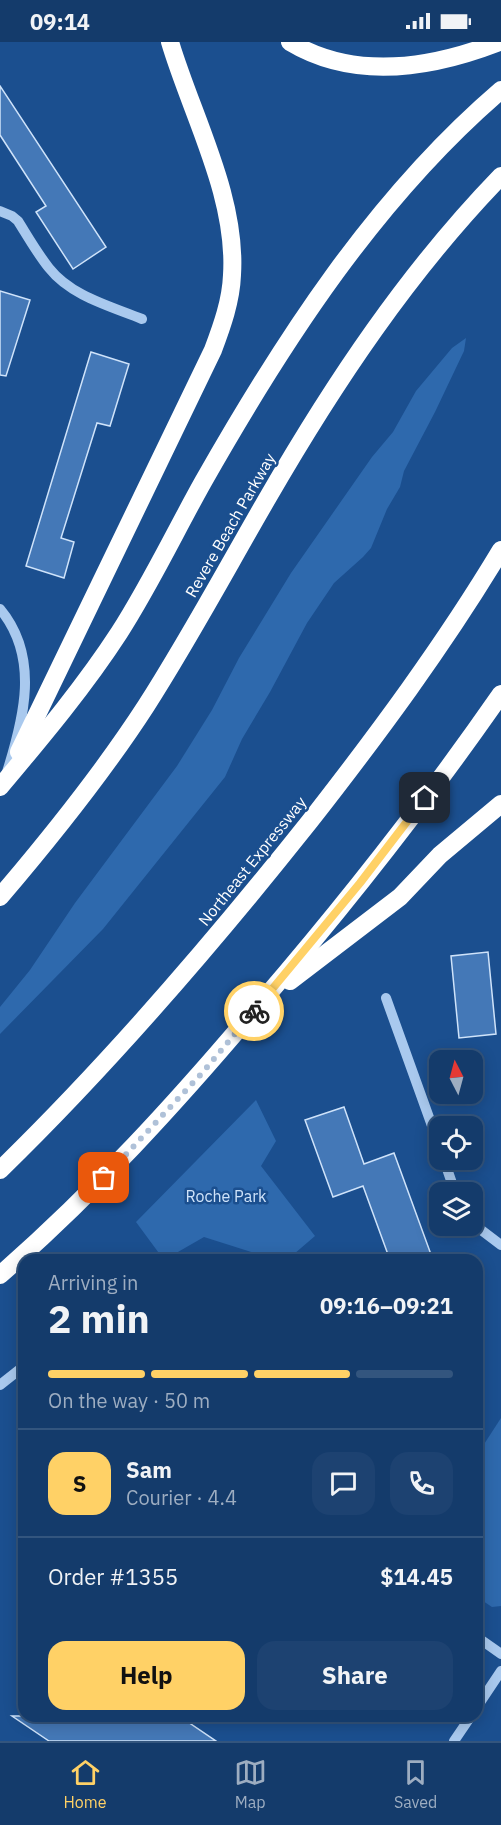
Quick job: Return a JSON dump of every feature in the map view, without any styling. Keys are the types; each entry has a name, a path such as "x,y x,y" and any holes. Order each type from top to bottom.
{"highway":[{"path":"2,785 213,350 228,302 232,275 228,218 212,162 170,42"},
{"path":"290,42 315,55 340,63 366,67 395,67 447,60 499,42"},
{"path":"2,785 80,687 119,633 204,480 260,387 330,282 408,184 448,141 501,90"},
{"name":"Revere Beach Parkway","path":"0,897 74,808 145,708 301,442 374,330 437,245 501,176"},
{"name":"Northeast Expressway","path":"0,1170 42,1130 126,1040 245,902 322,805 422,671 501,550"},
{"path":"23,1254 74,1208 196,1080 360,883 501,694"},
{"path":"260,1004 399,897 448,848 501,804"},
{"path":"0,1275 18,1259"}],"street":[{"path":"0,210 18,221 49,268 66,284 91,298 142,319"},
{"path":"0,609 18,638 25,668 26,685 20,727 2,785"},
{"path":"386,998 429,1117"},
{"path":"483,1231 501,1245"},
{"path":"0,1385 18,1371"},
{"path":"483,1641 501,1654"},
{"path":"483,1698 501,1671"},
{"path":"454,1741 467,1722"}],"green space":[{"path":"466,338 464,351 404,471 400,487 387,509 371,548 334,583 307,623 242,739 225,777 103,929 0,1034 0,1007 30,970 75,903 177,766 291,573 372,457 393,432 416,391 452,348"},
{"name":"Roche Park","path":"256,1100 276,1141 261,1166 315,1236 294,1254 257,1254 204,1237 174,1254 160,1254 136,1222"},
{"path":"501,1418 501,1606 492,1607 483,1601 483,1446"}],"building":[{"path":"0,86 106,247 73,269 36,212 46,206 0,135"},
{"path":"0,291 30,300 6,376 0,375"},
{"path":"91,352 129,364 110,426 97,423 61,538 74,542 64,578 26,566"},
{"path":"488,952 496,1034 459,1038 451,956"},
{"path":"344,1107 364,1164 394,1153 431,1254 388,1254 363,1186 333,1197 305,1120"},
{"path":"21,1722 188,1722 216,1741 49,1741"}],"way so far":[{"path":"104,1178 203,1072 254,1011"}],"route":[{"path":"254,1011 322,931 425,798"}]}
